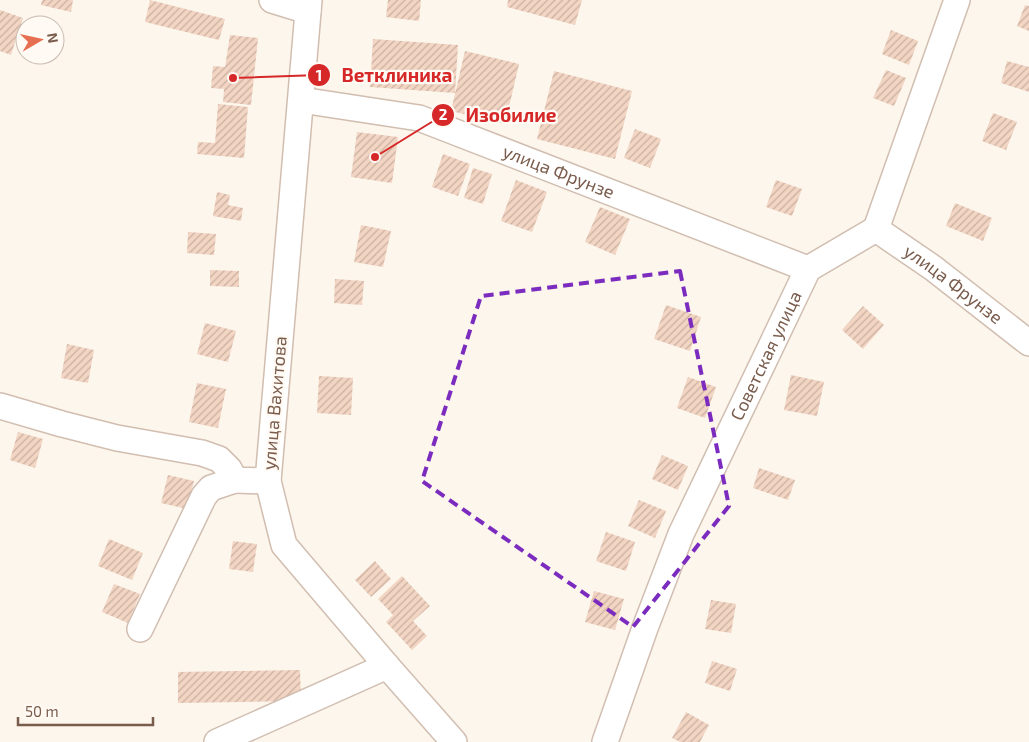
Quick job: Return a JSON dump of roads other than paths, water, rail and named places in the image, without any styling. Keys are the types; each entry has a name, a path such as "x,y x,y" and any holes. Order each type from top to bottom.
{"street":[{"path":"272,0 309,5"},
{"path":"808,269 876,229 957,0"},
{"name":"улица Вахитова","path":"309,5 268,481 284,545 454,742"},
{"name":"улица Фрунзе","path":"301,100 419,118 808,269"},
{"name":"улица Фрунзе","path":"876,229 934,268 1029,343"},
{"name":"Советская улица","path":"605,742 645,628 681,534 808,269"},
{"path":"0,406 117,438 202,453 219,459 229,469 234,480"},
{"path":"140,629 204,496 211,488 234,480 268,481"},
{"path":"217,742 387,666"}],"place":[{"name":"Ветклиника","path":"233,78"},
{"name":"Изобилие","path":"375,157"}]}
